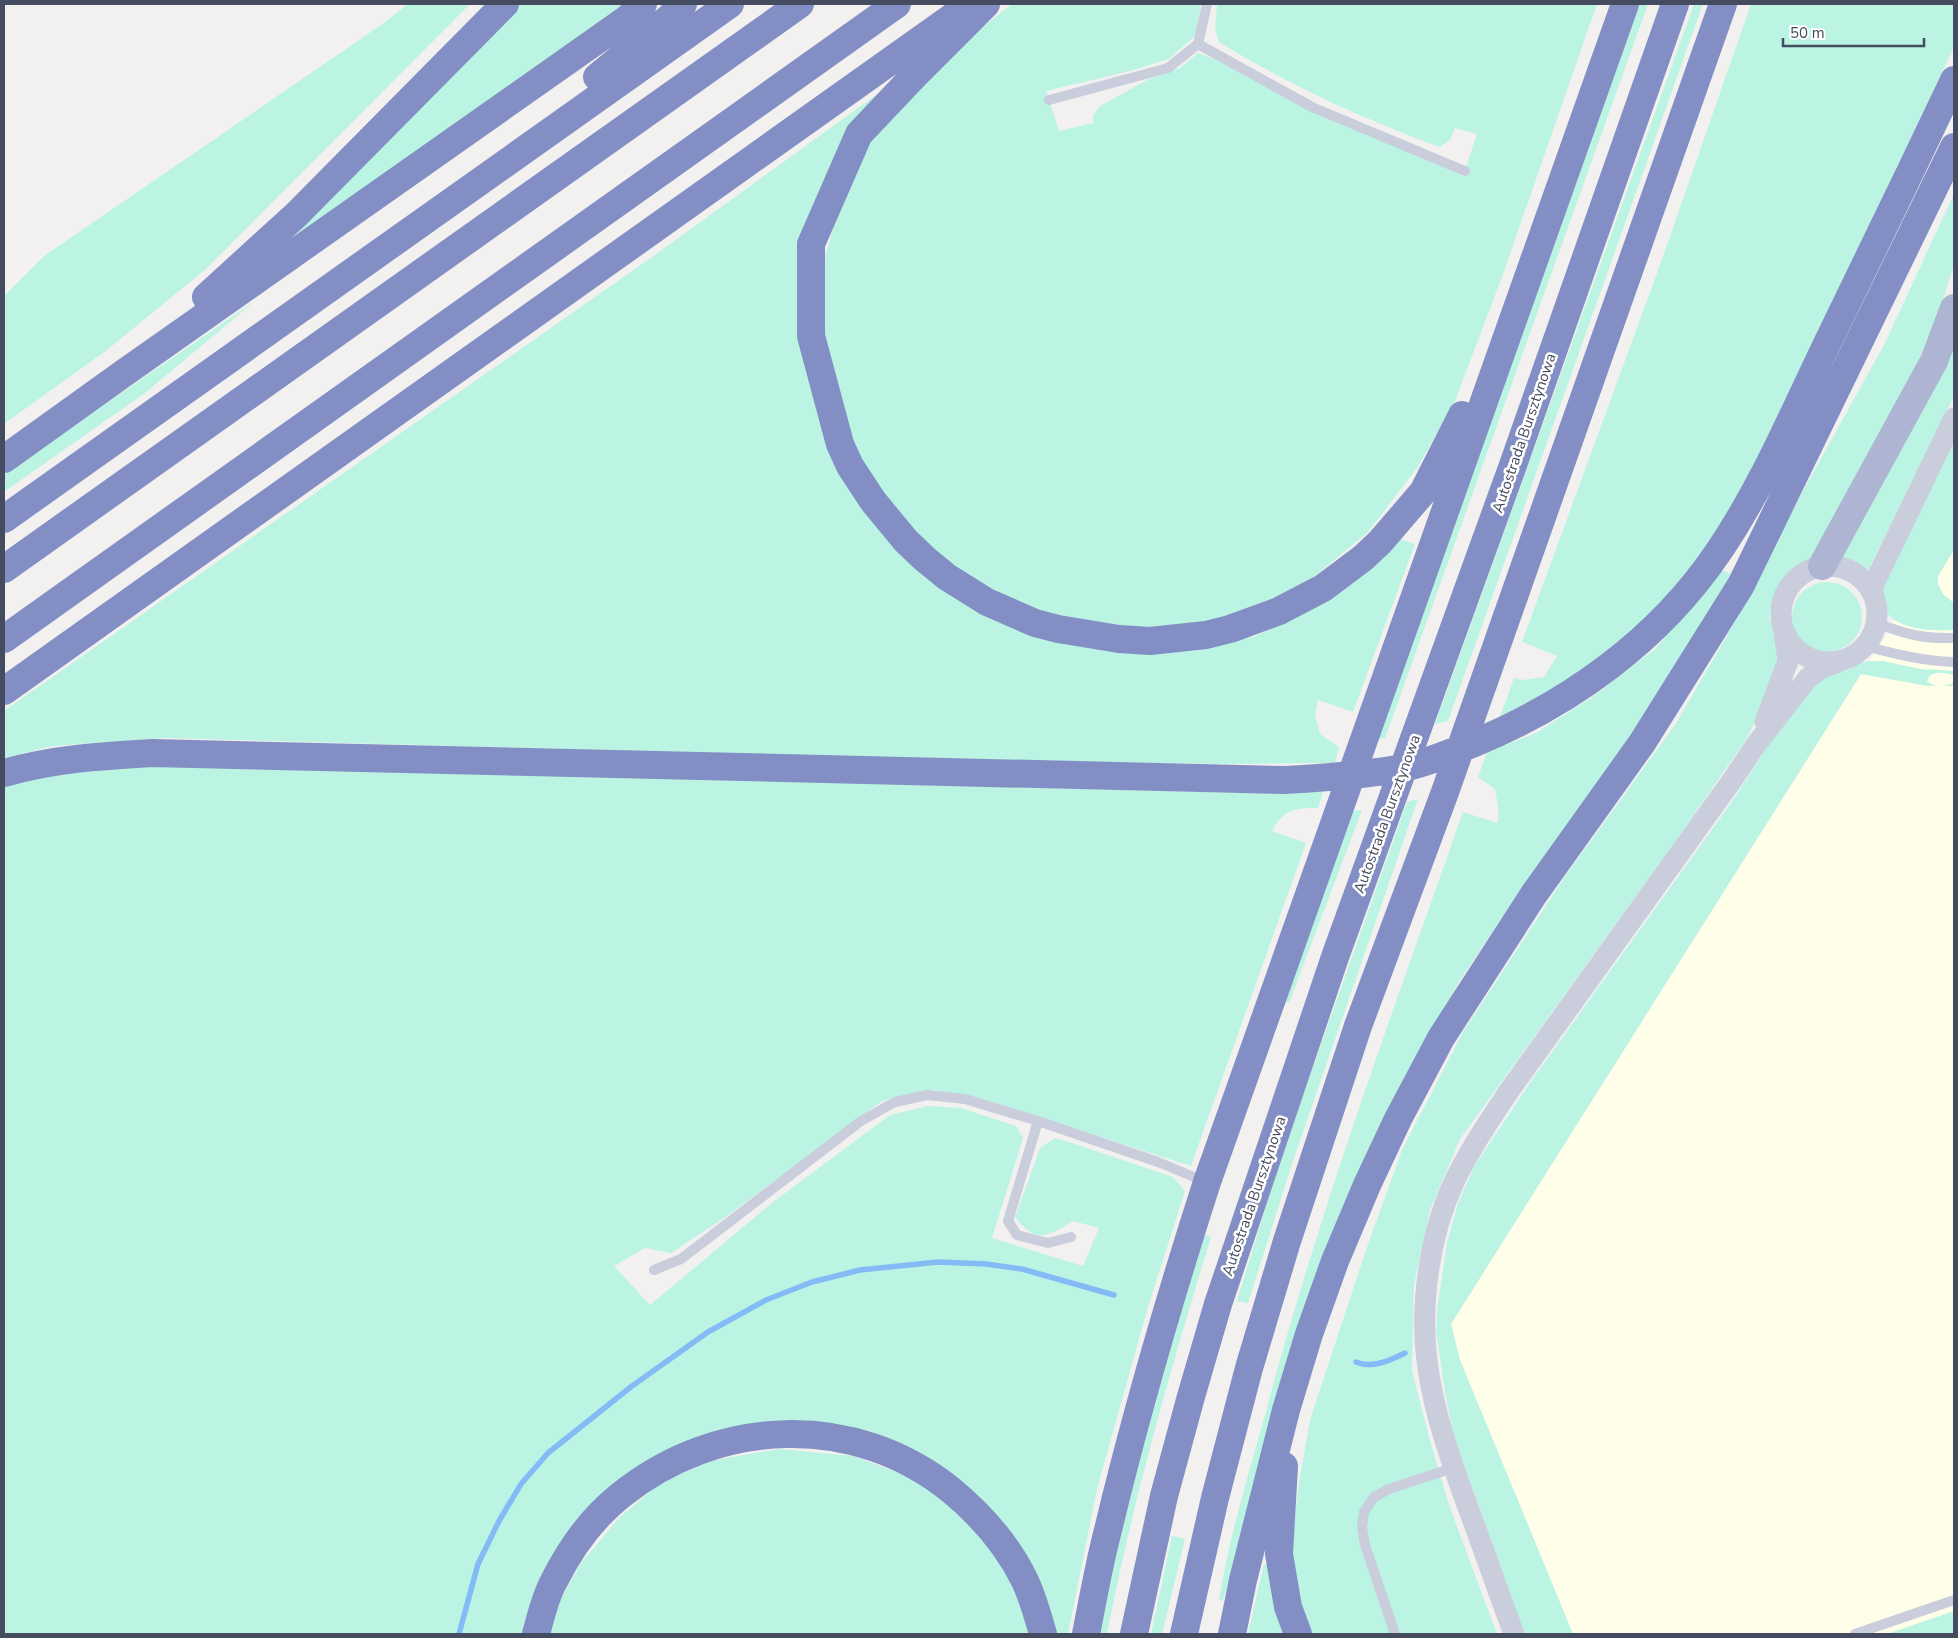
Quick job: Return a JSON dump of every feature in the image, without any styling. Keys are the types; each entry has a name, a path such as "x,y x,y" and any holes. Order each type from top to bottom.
{"highway":[{"path":"124,373 296,215 505,4"},
{"path":"4,460 124,373 627,19 643,4"},
{"path":"471,187 582,89 669,18 683,4"},
{"path":"4,519 730,4"},
{"path":"4,570 800,4"},
{"path":"4,639 897,4"},
{"path":"4,691 971,4"},
{"path":"986,4 915,75 860,134 811,244 811,336 840,444 850,466 873,501 906,541 947,577 980,599 1027,620 1058,630 1119,640 1150,640 1189,638 1230,630 1279,612 1305,598 1364,558 1423,492 1518,302"},
{"path":"1086,1634 1107,1531 1139,1410 1176,1278 1207,1182 1625,4"},
{"name":"Autostrada Bursztynowa","path":"1134,1634 1164,1496 1218,1304 1332,966 1513,465 1675,4"},
{"path":"1184,1634 1222,1470 1249,1368 1358,1026 1445,792 1723,4"},
{"path":"4,773 31,765 65,760 152,752 1284,780 1331,777 1405,768 1444,755 1504,732 1553,706 1595,678 1631,649 1663,619 1719,552 1769,464 1954,80"},
{"path":"1232,1634 1243,1580 1286,1410 1309,1334 1335,1261 1367,1185 1398,1119 1441,1038 1456,1014 1534,894 1642,743 1741,585 1954,147"},
{"path":"1286,1410 1279,1554 1288,1607 1298,1634"},
{"path":"536,1634 552,1583 567,1558 584,1534 619,1496 665,1465 707,1447 752,1436 800,1434 844,1438 882,1450 922,1469 961,1498 990,1528 1009,1553 1031,1594 1043,1634"}],"main road":[{"path":"1934,361 1954,308"},
{"path":"1822,566 1954,324"}],"street":[{"path":"1871,590 1954,418"},
{"path":"1514,1634 1453,1468 1434,1403 1425,1330 1427,1282 1436,1234 1454,1183 1477,1140 1509,1091 1755,746 1808,678 1820,668 1853,656 1865,646 1876,623 1877,606 1871,590 1858,575 1841,567 1822,566 1806,571 1792,582 1783,597 1780,614 1788,651 1788,661 1755,746"},
{"path":"1783,631 1792,646 1806,657 1821,662 1838,662"}],"lane":[{"path":"1049,100 1168,68 1198,44 1207,4"},
{"path":"1198,44 1312,106 1465,172"},
{"path":"1876,623 1902,633 1929,639 1954,638"},
{"path":"1865,646 1930,662 1954,662"},
{"path":"654,1270 681,1259 861,1121 895,1102 927,1095 965,1099 1038,1121 1158,1162 1207,1182"},
{"path":"1038,1121 1008,1221 1017,1235 1048,1243 1071,1237"},
{"path":"1395,1634 1365,1545 1362,1527 1364,1512 1374,1497 1389,1489 1453,1468"},
{"path":"1855,1634 1954,1600"}],"shaded area":[{"path":"1954,527 1954,1627 1935,1634 1573,1634 1460,1360 1451,1324"}],"green space":[{"path":"408,4 470,4 206,269 107,350 4,424 4,296 44,256 381,25"},
{"path":"519,4 626,4 267,256"},
{"path":"1012,4 1201,4 1195,36 1169,59 1130,71 1046,91 1059,131 1093,123 1093,116 1100,106 1149,79 1180,68 1198,53 1224,63 1463,176 1477,134 1455,128 1450,140 1440,147 1383,125 1299,87 1219,42 1215,28 1217,4 1597,4 1503,274 1455,401 1417,468 1368,532 1304,585 1246,612 1196,626 1125,631 1045,618 973,583 923,544 887,506 853,450 827,357 821,299 826,254 838,210 860,155 894,110 948,54"},
{"path":"1636,4 1648,4 1385,738 1377,739"},
{"path":"1694,4 1703,4 1448,721 1435,724"},
{"path":"1751,4 1954,4 1954,47 1734,510 1683,582 1619,648 1498,722 1514,678 1522,680 1544,677 1557,656 1522,642 1660,265"},
{"path":"876,95 842,149 799,289 805,369 833,454 920,571 991,619 1057,642 1126,653 1195,651 1255,636 1307,612 1399,539 1415,544 1353,712 1318,700 1315,715 1320,734 1339,747 1335,763 1217,764 882,758 165,738 53,746 4,758 4,711 652,257"},
{"path":"1954,194 1954,265 1941,306 1908,386 1815,557 1796,569 1778,590 1769,616 1782,665 1747,738 1668,852 1460,1139 1430,1210 1414,1285 1412,1371 1449,1505 1497,1634 1309,1634 1298,1605 1291,1557 1298,1489 1310,1420 1366,1250 1402,1150 1463,1032 1566,875 1675,725 1739,615 1802,493 1885,343"},
{"path":"255,301 145,393 4,492 4,474"},
{"path":"1954,342 1954,396 1866,575 1853,564 1833,560"},
{"path":"1954,432 1954,550 1938,576 1938,584 1943,594 1954,603 1954,630 1914,628 1904,625 1888,614 1882,603 1880,585"},
{"path":"1721,570 1732,574 1674,677 1531,875 1460,980 1412,1070 1223,1600 1219,1600 1239,1507 1309,1262 1358,1111 1463,812 1498,823 1495,789 1478,777 1487,752 1536,733 1594,696 1655,649"},
{"path":"1827,582 1840,585 1852,592 1859,604 1862,617 1859,630 1852,642 1840,649 1827,652 1814,649 1802,642 1795,630 1792,617 1795,604 1802,592 1814,585"},
{"path":"1883,661 1920,669 1954,671 1954,675 1935,673 1927,681 1938,686 1928,686 1861,674 1451,1324 1460,1360 1573,1634 1524,1634 1454,1436 1446,1398 1436,1332 1438,1303 1447,1243 1458,1203 1475,1165 1534,1077 1729,806 1807,686 1828,673 1851,669 1860,663"},
{"path":"1954,683 1954,686 1941,686 1947,685"},
{"path":"226,766 1240,793 1324,789 1318,808 1291,811 1281,818 1272,831 1306,843 1191,1166 986,1100 933,1090 882,1101 727,1216 671,1253 645,1248 614,1266 650,1305 773,1202 890,1115 928,1106 961,1108 1016,1126 1023,1138 992,1238 1083,1266 1099,1228 1073,1221 1056,1231 1042,1235 1029,1231 1015,1217 1040,1148 1055,1138 1173,1177 1185,1191 1148,1307 1097,1489 1068,1634 1051,1634 993,1518 808,1425 603,1497 527,1634 4,1634 4,786 109,767"},
{"path":"1418,799 1292,1164 1248,1303 1237,1301 1280,1160 1407,802"},
{"path":"1362,810 1289,1003 1281,1001 1353,811"},
{"path":"1203,1234 1211,1237 1154,1434 1117,1584 1107,1634 1098,1634 1129,1493"},
{"path":"779,1449 853,1456 908,1476 959,1511 1000,1555 1023,1602 1032,1634 550,1634 557,1605 581,1563 620,1517 659,1484 709,1461"},
{"path":"1172,1536 1185,1539 1162,1634 1151,1634"},
{"path":"1264,1564 1271,1567 1289,1634 1248,1634"},
{"path":"1954,1611 1954,1634 1887,1634"}],"waterway":[{"path":"459,1634 478,1564 499,1521 521,1484 548,1453 632,1386 708,1332 766,1300 812,1282 860,1270 938,1262 986,1264 1022,1269 1114,1295"},
{"path":"1356,1362 1368,1365 1375,1364 1388,1361 1405,1353"}]}
